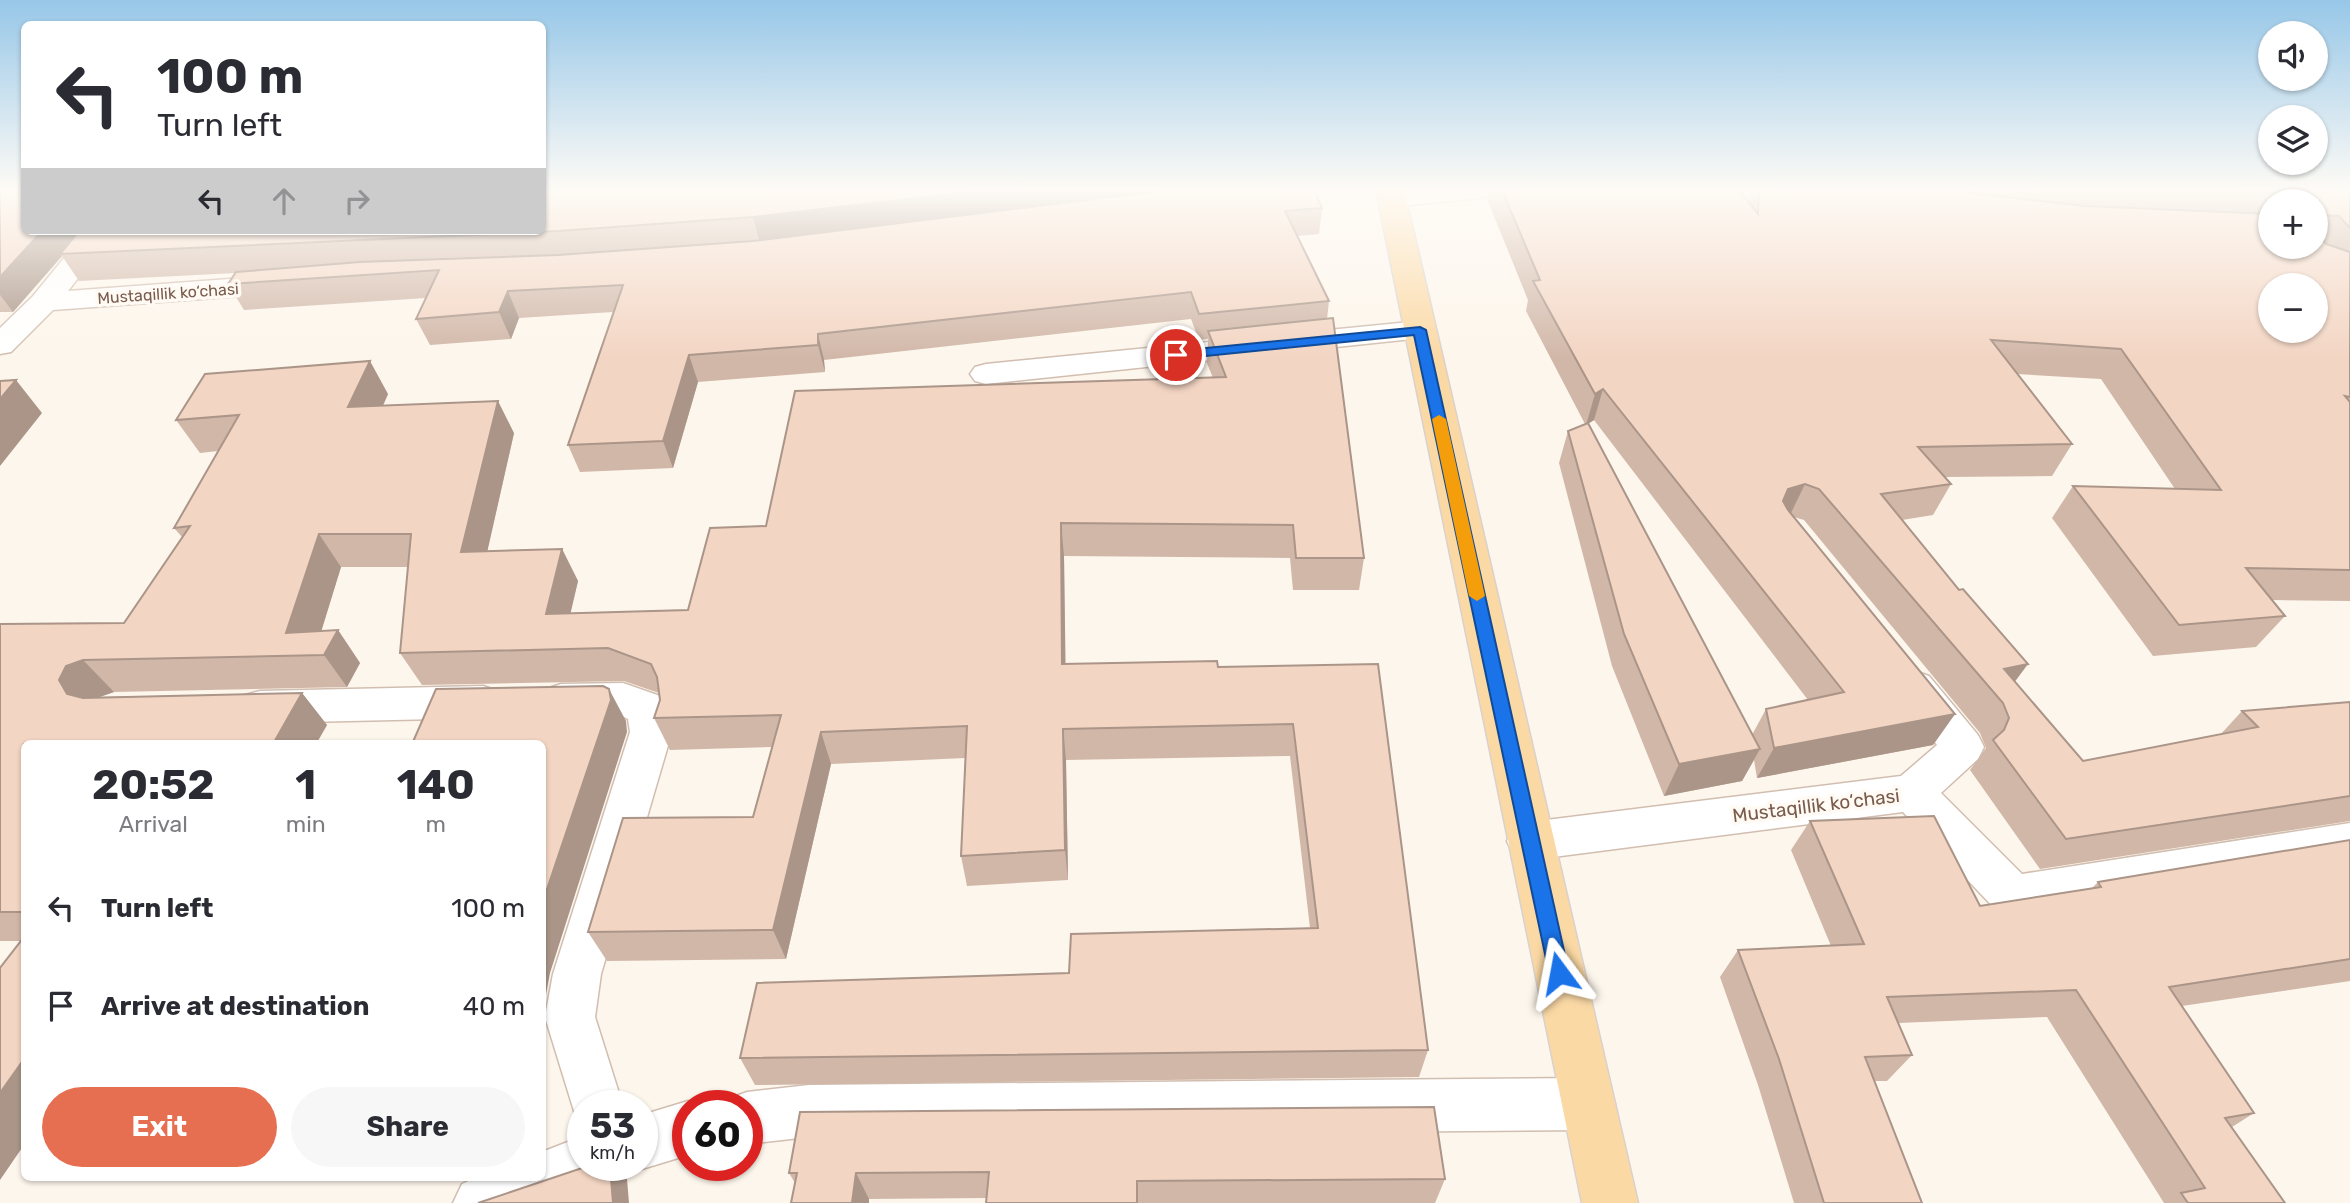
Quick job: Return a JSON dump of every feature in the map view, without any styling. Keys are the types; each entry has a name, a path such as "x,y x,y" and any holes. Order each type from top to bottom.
{"main road":[{"path":"1402,246 1610,1203"}],"street":[{"path":"0,345 44,302 89,246"},
{"name":"Mustaqillik ko‘chasi","path":"44,302 305,282"},
{"path":"986,374 1420,330"},
{"path":"1893,660 1962,747 1912,793"},
{"path":"224,708 623,699 648,709 651,732 577,974 570,1017 592,1090"},
{"name":"Mustaqillik ko‘chasi","path":"1530,841 1912,793 2013,895 2350,842"},
{"path":"763,1116 809,1111 1589,1104"},
{"path":"546,1178 567,1169"},
{"path":"481,1203 537,1181"}],"building":[{"path":"0,246 28,246 0,277"},
{"path":"66,246 230,246 60,254"},
{"path":"681,246 1302,246 1329,301 1199,314 1191,292 818,334 818,345 689,355 663,441 568,445 623,285 508,291 499,312 416,319 439,270 228,284 236,272 360,262 558,255"},
{"path":"1526,246 2258,246 2258,259 2328,259 2328,246 2350,252 2350,397 2345,396 2350,402 2350,570 2246,568 2285,616 2179,625 2073,486 2221,490 2121,349 1991,340 2072,444 1918,447 1951,484 1881,494 1959,590 1963,589 2028,664 2004,669 2083,761 2258,727 2242,711 2350,702 2350,796 2066,839 1993,740 2004,730 2009,718 2003,703 1819,489 1805,484 1788,489 1783,501 1788,510 1955,714 1774,748 1766,709 1844,692 1603,389 1595,394 1533,281 1540,280"},
{"path":"1333,318 1364,558 1296,558 1293,525 1061,523 1062,664 1217,661 1218,667 1378,664 1428,1050 740,1058 757,983 1069,973 1071,934 1318,928 1293,724 1063,729 1065,850 961,856 967,726 821,732 773,930 588,932 623,818 753,817 781,715 654,718 660,700 657,677 651,664 608,648 400,653 411,534 319,534 286,633 338,630 324,655 83,660 66,666 59,680 67,694 83,698 302,693 275,740 21,740 21,912 0,912 0,624 124,623 190,526 174,528 239,415 176,420 205,374 370,361 348,407 498,401 461,552 562,549 546,614 688,610 710,528 766,526 795,391 1226,377 1208,331"},
{"path":"16,380 0,399 0,381"},
{"path":"1588,423 1760,749 1679,764 1624,634 1568,431"},
{"path":"603,686 609,689 611,700 546,892 546,740 414,740 436,689"},
{"path":"1934,816 1980,906 2101,887 2098,882 2350,840 2350,959 2169,987 2254,1113 2225,1118 2285,1203 2188,1203 2181,1193 2205,1188 2076,990 1887,997 1912,1055 1865,1057 1922,1203 1824,1203 1779,1059 1738,950 1864,944 1810,821"},
{"path":"21,941 21,1063 0,1093 0,968"},
{"path":"1434,1107 1445,1179 1137,1181 1137,1203 986,1203 989,1172 856,1173 852,1203 791,1203 797,1173 789,1173 800,1112"},
{"path":"567,1173 567,1181 611,1181 613,1203 478,1203 543,1181"}],"slow traffic":[{"path":"1439,419 1477,596"}],"route":[{"path":"1176,355 1420,330 1559,973"}]}
